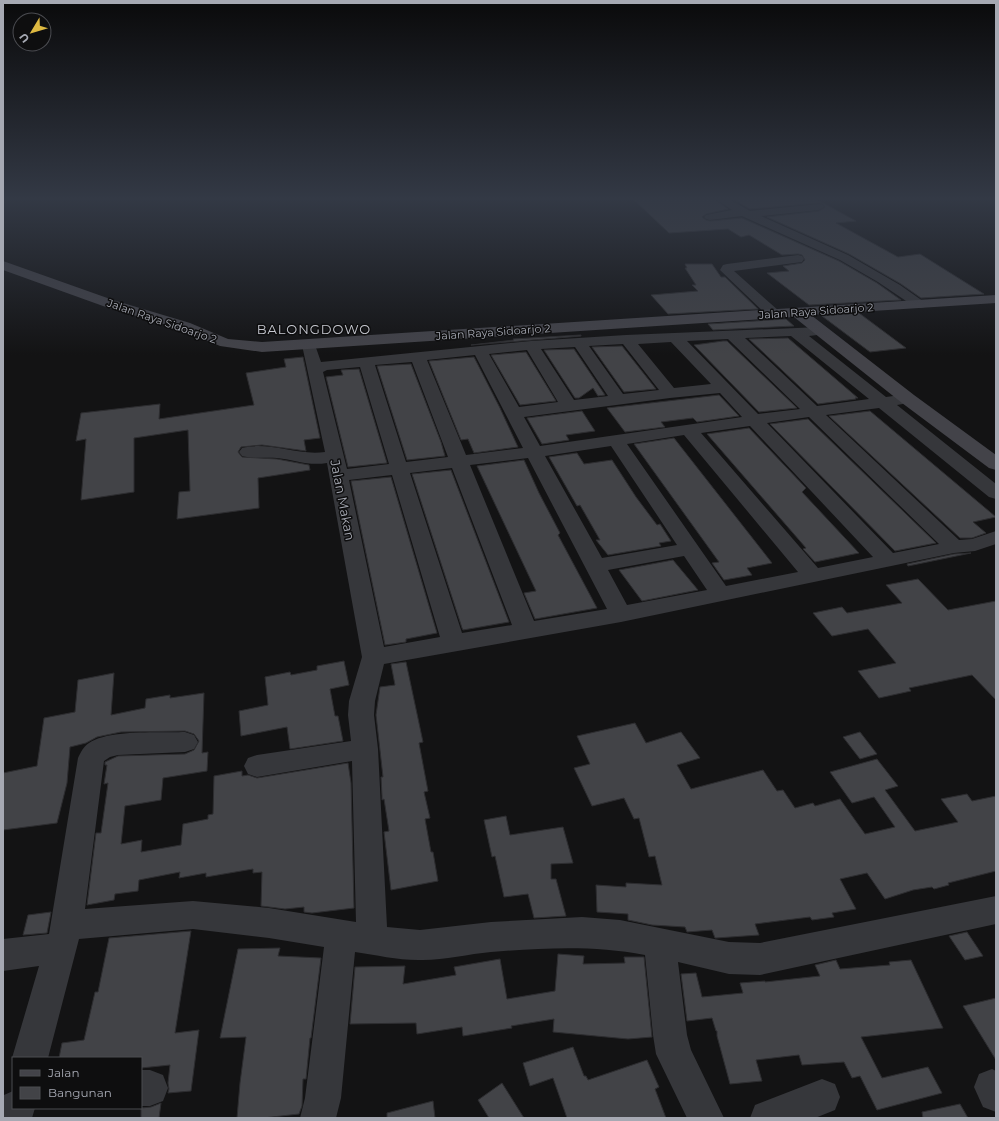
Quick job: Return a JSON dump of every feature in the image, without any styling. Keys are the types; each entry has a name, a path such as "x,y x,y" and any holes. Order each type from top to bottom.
{"street":[{"path":"830,250 882,278 920,304"},
{"path":"774,314 726,270 727,268 798,259"},
{"name":"Jalan Raya Sidoarjo 2","path":"3,266 108,303 185,326 225,343 312,355 774,314 804,322 920,304 996,299"},
{"path":"312,355 324,366 531,345 732,334 804,322 996,464"},
{"path":"804,322 883,403 996,493"},
{"path":"732,334 954,547"},
{"path":"676,338 888,560"},
{"path":"626,339 670,393"},
{"path":"579,342 619,400"},
{"path":"531,345 569,406"},
{"path":"480,351 621,614"},
{"name":"Jalan Makan","path":"312,355 339,476 374,657"},
{"path":"418,357 526,631"},
{"path":"366,362 454,644"},
{"path":"514,413 670,393 724,388"},
{"path":"339,476 535,452 908,399"},
{"path":"689,430 813,576"},
{"path":"616,440 720,593"},
{"path":"248,452 277,453 314,459 334,456"},
{"path":"318,1118 356,937 365,749 361,708 374,657 621,614 954,547 975,545 996,537"},
{"path":"595,566 689,549"},
{"path":"30,1057 64,937 91,758 96,752 106,747 185,742"},
{"path":"257,766 365,749"},
{"path":"3,955 64,937 193,915 269,923 393,943 420,945 491,937 582,932 620,935 697,950 728,958 760,959 996,910"},
{"path":"660,943 670,1035 674,1054 706,1118"},
{"path":"768,1118 822,1096"}],"building":[{"path":"774,250 815,250 839,261 877,283 901,300 809,305 767,273 789,271 783,266 802,263 805,260 802,255 798,254 782,255"},
{"path":"841,250 886,250 898,257 920,254 984,294 921,298 901,284"},
{"path":"685,264 712,264 721,277 725,277 758,309 668,314 651,295 698,291 692,285 696,285 685,268 687,268"},
{"path":"859,313 906,348 870,352 822,316"},
{"path":"786,319 794,326 713,330 708,324"},
{"path":"581,335 471,345 514,340 513,339"},
{"path":"788,338 858,398 818,404 749,339"},
{"path":"727,341 797,408 759,412 694,345"},
{"path":"622,346 656,389 624,392 592,347"},
{"path":"574,349 605,395 598,396 593,388 579,398 575,398 544,350"},
{"path":"526,352 556,401 520,405 491,355"},
{"path":"303,357 320,438 304,440 306,451 262,445 241,447 238,452 242,457 277,459 309,465 310,470 258,478 259,508 177,519 179,492 190,491 188,430 134,438 134,492 81,500 86,439 76,441 81,413 160,404 159,419 254,405 246,373 286,367 284,359"},
{"path":"474,357 518,447 474,453 468,439 461,440 429,361"},
{"path":"411,364 445,456 407,460 377,366"},
{"path":"359,369 387,463 348,467 326,377 343,375 341,370"},
{"path":"719,395 739,416 697,422 693,418 661,422 665,427 625,432 607,408"},
{"path":"582,411 595,431 566,435 569,440 542,444 527,418"},
{"path":"870,411 996,517 973,522 986,533 972,538 960,538 829,416"},
{"path":"808,419 936,543 895,551 770,424"},
{"path":"749,428 806,488 802,492 859,553 815,562 803,549 806,548 707,434"},
{"path":"674,438 772,563 747,568 752,575 724,580 712,563 719,562 634,444"},
{"path":"577,453 584,464 612,460 636,497 657,525 660,524 671,541 659,543 661,546 608,555 596,540 600,540 580,505 577,506 549,457"},
{"path":"524,460 560,533 558,535 597,608 535,619 524,593 536,591 477,466"},
{"path":"451,470 509,622 463,630 462,628 412,474"},
{"path":"391,477 437,633 406,639 406,642 385,645 351,481"},
{"path":"971,553 908,566 907,564 954,554"},
{"path":"673,560 698,590 642,601 619,570"},
{"path":"918,579 948,610 996,601 996,700 972,675 909,688 911,691 879,698 858,671 896,663 868,629 832,636 813,613 842,607 847,613 902,603 886,585"},
{"path":"344,661 349,685 330,689 335,716 338,716 343,741 290,749 287,727 241,736 239,711 268,705 265,677 290,672 291,675 317,670 317,666"},
{"path":"406,662 423,742 419,743 428,791 424,792 430,818 425,819 438,881 391,890 384,832 389,831 384,799 382,800 381,777 383,777 376,715 380,687 395,685 391,664"},
{"path":"114,673 111,715 145,708 146,699 170,695 170,698 204,693 202,753 208,752 207,771 163,778 161,800 125,806 121,844 142,840 141,852 181,845 183,824 208,819 208,815 213,814 214,776 242,771 242,776 248,775 257,778 348,763 351,783 354,908 312,913 304,912 304,907 285,909 261,906 262,872 253,873 253,869 206,877 206,873 179,878 180,872 139,880 138,891 115,894 114,900 87,905 96,833 101,833 108,783 104,784 107,765 105,765 105,762 118,756 185,754 194,750 199,741 194,734 185,731 121,732 97,737 86,743 70,747 67,783 57,823 3,830 3,773 37,766 44,718 75,712 78,680"},
{"path":"635,723 646,743 681,732 700,758 677,765 691,789 763,770 777,791 783,790 795,808 813,803 815,806 840,799 865,834 895,827 874,797 852,803 830,772 877,759 898,786 885,790 915,831 958,822 941,799 967,794 972,801 996,796 996,871 948,883 949,885 934,889 932,887 913,890 885,899 867,873 840,879 856,909 832,913 834,917 812,920 810,917 755,924 759,935 715,938 712,930 687,932 685,927 652,925 628,920 628,914 597,912 596,885 626,887 626,883 662,885 655,856 649,857 639,818 634,819 624,798 592,806 574,768 590,764 577,736"},
{"path":"860,732 877,754 860,759 843,737"},
{"path":"506,816 510,835 563,827 573,863 551,864 551,879 556,879 566,916 534,918 528,894 504,897 495,856 492,857 484,820"},
{"path":"51,912 47,933 23,935 28,915"},
{"path":"191,931 175,1033 199,1030 191,1091 168,1093 170,1065 142,1068 142,1057 59,1057 62,1043 84,1040 95,992 98,992 109,938"},
{"path":"967,932 983,956 965,960 949,936"},
{"path":"280,948 278,956 321,958 306,1079 303,1079 302,1106 299,1114 263,1118 237,1118 246,1037 220,1038 238,949"},
{"path":"558,954 584,956 583,964 625,963 624,957 644,957 652,1037 628,1039 553,1032 554,1019 463,1036 462,1027 417,1034 416,1023 350,1024 355,967 405,966 403,984 456,975 454,967 500,959 507,999 555,991"},
{"path":"836,960 840,969 890,965 889,962 911,960 943,1028 861,1037 882,1078 928,1067 942,1093 877,1110 860,1076 852,1078 844,1062 802,1065 799,1055 756,1060 762,1081 730,1084 717,1031 712,1018 687,1021 681,974 696,973 702,997 743,993 740,983 820,976 815,965"},
{"path":"996,998 996,1060 963,1006"},
{"path":"573,1047 584,1076 586,1076 588,1080 647,1060 659,1087 655,1089 666,1118 567,1118 553,1078 530,1086 523,1063"},
{"path":"502,1083 524,1118 489,1118 478,1100"},
{"path":"433,1101 435,1118 387,1118 387,1113"},
{"path":"161,1103 159,1118 141,1118 141,1109"},
{"path":"960,1104 968,1118 923,1118 922,1112"}],"district":[{"name":"BALONGDOWO","path":"314,329"}]}
